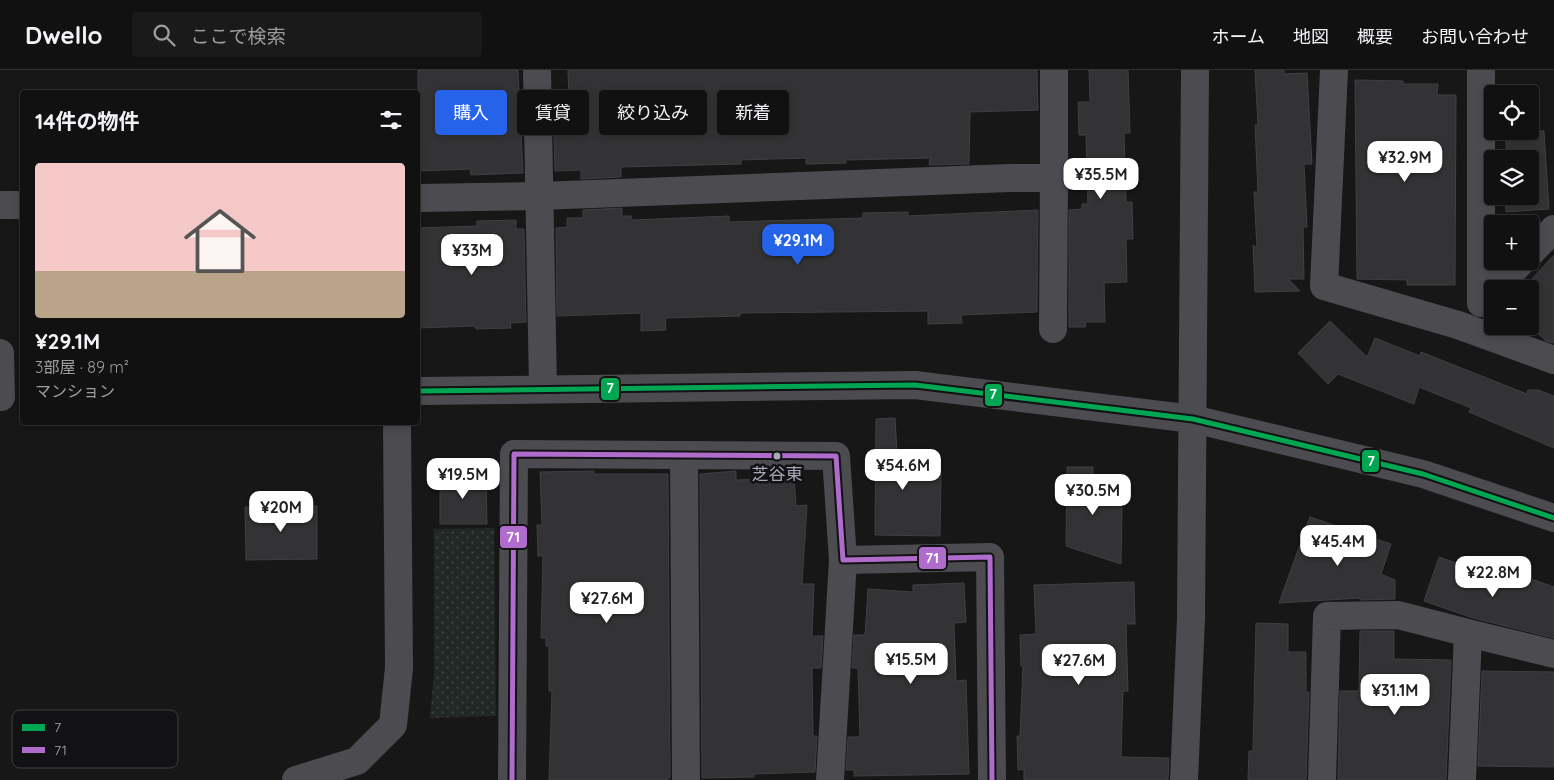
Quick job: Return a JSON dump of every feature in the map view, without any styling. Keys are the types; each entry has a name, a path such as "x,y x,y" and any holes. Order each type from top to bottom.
{"street":[{"path":"537,70 543,388"},
{"path":"1053,328 1054,70"},
{"path":"1184,780 1191,618 1195,70"},
{"path":"1334,70 1324,286 1458,325 1554,360"},
{"path":"1481,70 1488,280"},
{"path":"420,198 539,196 1010,178 1054,178"},
{"path":"0,205 20,204"},
{"path":"1539,244 1554,229"},
{"path":"1503,280 1513,270"},
{"path":"1458,325 1484,299"},
{"path":"0,354 8,397"},
{"path":"420,391 915,385 1192,419 1423,474 1554,518"},
{"path":"296,780 357,761 393,725 399,668 397,425"},
{"path":"512,780 514,454 836,456 842,560 830,780"},
{"path":"684,455 686,780"},
{"path":"842,560 990,557 992,780"},
{"path":"1322,780 1327,616 1398,615 1554,654"},
{"path":"1462,780 1468,633"}],"shaded area":[{"path":"494,528 496,716 430,718 434,674 434,529"}],"building":[{"path":"418,70 518,70 517,135 521,135 523,173 471,175 470,169 420,171 420,90 418,90"},
{"path":"568,70 1037,70 1038,110 970,112 969,164 929,165 930,158 845,160 846,163 806,164 806,158 741,160 741,164 621,167 621,177 581,179 581,170 555,171 554,135 589,135 589,90 569,90"},
{"path":"1089,70 1128,70 1130,133 1124,133 1126,202 1132,202 1133,239 1126,239 1127,282 1104,283 1105,322 1085,322 1086,327 1069,327 1069,210 1082,209 1082,204 1088,204 1086,135 1079,135 1078,102 1090,102"},
{"path":"1255,70 1284,70 1284,74 1307,73 1312,164 1304,164 1307,227 1303,227 1304,279 1288,279 1300,291 1255,292 1253,245 1257,248 1254,192 1258,192 1255,125 1258,125"},
{"path":"1355,80 1403,81 1403,84 1438,84 1437,95 1456,95 1455,285 1407,285 1407,280 1357,279"},
{"path":"1539,131 1544,131 1549,209 1506,212 1506,205 1539,205 1539,150 1506,150 1506,140 1539,140"},
{"path":"622,208 622,216 631,216 632,220 729,216 729,222 863,218 863,213 908,212 908,216 1038,210 1037,312 961,315 962,323 928,324 928,311 740,313 740,316 665,318 666,330 641,331 641,313 557,316 556,228 567,227 567,218 583,218 583,210"},
{"path":"516,220 516,229 524,229 526,322 510,323 511,328 476,329 475,326 420,328 420,228 477,226 477,221"},
{"path":"1554,255 1554,343 1546,341 1539,334 1539,280 1531,280"},
{"path":"1330,321 1367,357 1375,338 1420,356 1421,352 1527,394 1528,390 1538,390 1554,396 1554,448 1469,412 1471,408 1419,387 1414,404 1338,374 1328,384 1298,353"},
{"path":"895,418 898,471 941,472 940,536 875,535 876,419"},
{"path":"1067,467 1093,467 1093,480 1110,487 1117,503 1122,508 1121,564 1066,546"},
{"path":"594,471 594,474 668,474 670,778 666,780 549,780 552,691 549,691 549,646 546,646 546,638 541,638 543,556 538,556 537,525 542,525 540,472"},
{"path":"736,471 736,480 794,478 796,506 807,505 802,584 814,584 812,636 823,636 821,668 812,668 813,736 817,736 815,772 754,774 754,777 702,778 700,474"},
{"path":"440,476 486,476 487,524 440,524"},
{"path":"317,506 317,559 246,560 245,507"},
{"path":"1310,517 1391,544 1381,574 1395,580 1395,599 1360,600 1360,598 1279,603"},
{"path":"1439,557 1514,583 1517,574 1554,587 1554,638 1473,618 1424,601"},
{"path":"1134,582 1135,624 1126,624 1128,691 1123,691 1121,757 1169,758 1168,780 1024,780 1024,769 1018,770 1017,736 1020,736 1023,666 1021,666 1020,635 1036,634 1034,585"},
{"path":"964,583 966,622 954,623 956,681 966,680 969,774 854,776 854,770 846,770 848,737 860,737 858,668 852,668 854,635 865,635 868,589 913,592 913,585"},
{"path":"1256,623 1288,624 1288,652 1306,652 1306,692 1309,692 1306,780 1248,780 1249,751 1253,751"},
{"path":"1360,631 1394,631 1394,659 1451,660 1446,780 1338,780 1340,691 1359,691"},
{"path":"1482,671 1554,672 1554,767 1478,766"}],"transit line":[{"name":"7","path":"420,391 915,385 1193,419 1423,474 1554,518"},
{"name":"71","path":"512,780 514,454 836,456 843,560 990,557 992,780"}],"place":[{"name":"芝谷東","path":"777,456"}]}
